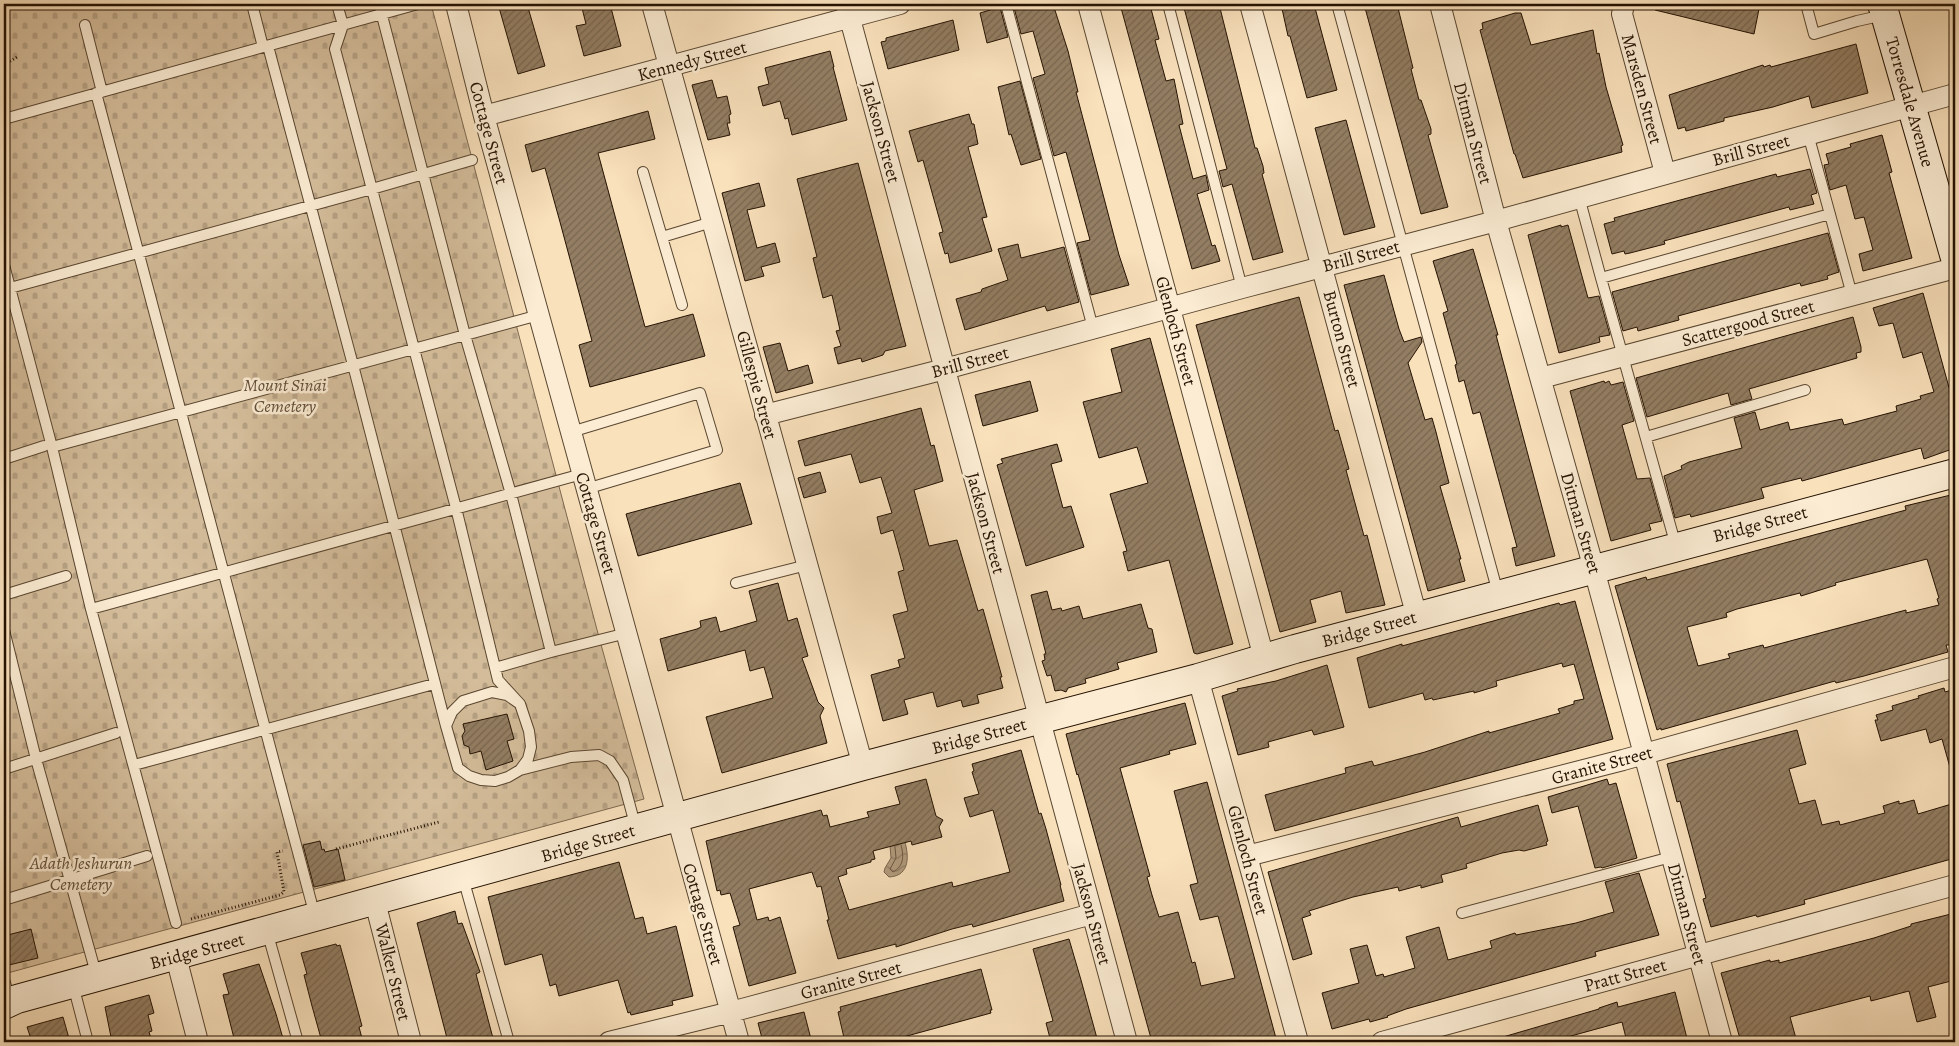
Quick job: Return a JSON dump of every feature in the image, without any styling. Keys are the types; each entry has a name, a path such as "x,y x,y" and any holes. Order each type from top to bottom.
{"main road":[{"name":"Torresdale Avenue","path":"1884,9 1955,258"},
{"name":"Bridge Street","path":"6,995 85,981 176,957 862,766 1198,678 1264,658 1594,568 1955,473"}],"street":[{"name":"Cottage Street","path":"456,4 484,116 739,1042"},
{"name":"Gillespie Street","path":"652,4 862,766"},
{"name":"Kennedy Street","path":"484,116 669,67 848,11 900,4"},
{"name":"Glenloch Street","path":"1088,4 1264,658"},
{"name":"Burton Street","path":"1250,4 1417,616"},
{"name":"Ditman Street","path":"1440,4 1496,221 1594,568 1722,1042"},
{"name":"Marsden Street","path":"1624,4 1622,14 1665,173"},
{"name":"Jackson Street","path":"848,11 1127,1042"},
{"name":"Brill Street","path":"765,415 945,369 1322,266 1496,221 1955,94"},
{"name":"Scattergood Street","path":"1541,378 1955,268"},
{"name":"Granite Street","path":"1247,856 1604,765 1955,667"},
{"name":"Glenloch Street","path":"1198,678 1298,1042"},
{"name":"Pratt Street","path":"1382,1042 1955,885"},
{"name":"Walker Street","path":"375,902 411,1042"},
{"name":"Granite Street","path":"609,1042 731,1012 1092,914"},
{"path":"176,957 198,1042"}],"lane":[{"path":"252,4 311,205 354,365 434,684 458,768 468,776 495,781 508,777 520,770 571,756 598,755 610,761 623,780 636,829"},
{"path":"337,4 343,25 335,49 456,508 498,680 520,704 529,731 531,747 528,759 520,770"},
{"path":"379,4 465,336 511,494 551,652"},
{"path":"4,119 418,4"},
{"path":"1006,4 1093,328"},
{"path":"1168,4 1242,288"},
{"path":"1337,4 1498,594"},
{"path":"1806,4 1814,34 1857,21 1884,9"},
{"path":"85,25 99,93 138,253 315,918"},
{"path":"1808,134 1852,295"},
{"path":"10,288 472,160"},
{"path":"643,172 682,305"},
{"path":"1579,197 1676,546"},
{"path":"1601,278 1830,214"},
{"path":"662,236 712,222"},
{"path":"4,265 48,447 176,923"},
{"path":"4,459 539,315"},
{"path":"1646,437 1805,390"},
{"path":"91,608 511,494 584,482 717,450 700,393 571,432"},
{"path":"736,583 807,565"},
{"path":"4,595 66,576"},
{"path":"4,630 36,759 70,881 85,981 88,1042"},
{"path":"495,668 627,633"},
{"path":"134,765 434,684"},
{"path":"446,726 452,712 463,701 470,698 492,692 507,695 520,704"},
{"path":"4,769 116,733"},
{"path":"4,900 147,856"},
{"path":"1462,913 1672,857"},
{"path":"463,878 509,1042"},
{"path":"267,931 298,1042"}],"path":[{"path":"4,65 17,57"},
{"path":"336,849 439,822"},
{"path":"176,923 280,895 284,892 277,852 296,847"}],"green space":[{"name":"Mount Sinai Cemetery","path":"4,4 431,4 600,641 644,799 4,974"}],"water":[{"path":"904,839 907,863 901,873 889,877 884,872 891,858 890,846"}],"building":[{"path":"498,4 527,4 545,66 518,74"},
{"path":"581,4 610,4 621,46 584,56 576,26 586,24"},
{"path":"1013,4 1053,4 1068,51 1078,92 1076,92 1119,255 1129,285 1091,295 1077,243 1090,240 1066,152 1054,156 1033,78 1045,74 1033,31 1021,34"},
{"path":"1120,4 1150,5 1159,39 1155,40 1166,81 1174,79 1183,124 1179,125 1193,179 1206,175 1209,190 1197,194 1212,246 1215,245 1220,261 1192,269"},
{"path":"1183,4 1219,4 1255,148 1257,148 1263,166 1264,173 1262,174 1283,252 1253,260 1232,184 1223,187 1219,171 1227,169"},
{"path":"1281,4 1314,4 1337,90 1307,98 1290,36 1288,36"},
{"path":"1364,4 1397,4 1419,100 1421,100 1431,129 1431,134 1428,135 1448,207 1421,214"},
{"path":"1656,4 1760,4 1754,34 1655,10"},
{"path":"1000,7 1008,37 987,43 980,13"},
{"path":"1521,13 1531,45 1593,30 1597,54 1599,53 1606,87 1623,145 1621,146 1622,152 1523,178 1514,154 1480,30 1483,29 1482,23"},
{"path":"953,20 959,50 888,69 881,42 886,41 886,38"},
{"path":"1856,44 1868,93 1812,108 1809,96 1773,107 1724,118 1724,121 1686,131 1685,127 1678,129 1669,95 1763,65 1764,67 1770,65 1771,67"},
{"path":"830,51 847,120 792,135 788,118 785,119 780,101 763,106 758,87 769,84 765,68"},
{"path":"712,80 717,98 727,96 731,114 729,115 730,123 727,123 730,135 708,140 692,85"},
{"path":"1020,81 1041,159 1021,165 1011,134 1009,135 998,87"},
{"path":"648,111 655,139 598,153 645,327 693,314 705,356 590,387 579,345 592,341 545,168 532,172 525,145"},
{"path":"969,114 972,124 974,124 978,144 968,147 987,217 982,218 992,251 950,263 948,253 945,254 939,233 943,232 923,160 918,162 909,131"},
{"path":"1346,120 1375,227 1344,235 1315,128"},
{"path":"1882,135 1892,172 1889,173 1912,258 1863,271 1859,254 1873,250 1864,217 1855,219 1846,185 1830,190 1824,165 1829,164 1826,154 1851,147 1850,144"},
{"path":"858,163 906,346 885,351 883,355 862,362 861,358 838,364 834,348 841,346 836,331 840,330 832,295 823,298 813,258 817,257 797,179"},
{"path":"1810,169 1817,193 1811,195 1814,204 1790,210 1789,207 1664,241 1665,244 1630,253 1625,254 1624,251 1612,254 1604,224 1615,221 1614,218 1776,174 1777,177"},
{"path":"759,183 765,206 747,210 757,248 775,243 780,262 761,267 764,276 745,281 722,193"},
{"path":"1561,225 1561,227 1568,225 1588,298 1599,296 1610,335 1599,337 1600,342 1559,353 1528,235"},
{"path":"1828,233 1839,272 1827,276 1828,279 1801,286 1800,283 1678,316 1679,320 1638,331 1637,327 1623,331 1612,292"},
{"path":"1018,244 1021,258 1064,247 1079,302 1047,311 1045,306 965,330 956,299 981,292 982,289 1008,280 998,249"},
{"path":"1473,249 1498,335 1496,335 1555,556 1516,566 1512,548 1517,547 1480,412 1473,414 1464,380 1459,382 1455,365 1457,364 1443,313 1448,311 1433,261"},
{"path":"1384,275 1404,342 1421,337 1422,342 1408,363 1425,420 1432,418 1436,432 1449,483 1440,486 1461,559 1459,559 1465,581 1428,591 1344,285"},
{"path":"1923,293 1953,402 1951,402 1955,418 1955,448 1924,459 1921,448 1802,481 1801,478 1761,488 1764,498 1691,517 1690,514 1675,518 1664,476 1682,469 1681,466 1689,462 1742,448 1734,418 1755,412 1760,430 1788,422 1790,430 1842,419 1844,425 1897,411 1896,406 1921,399 1920,396 1934,392 1922,352 1903,358 1893,323 1879,326 1873,308"},
{"path":"1299,297 1335,431 1338,430 1349,469 1346,470 1364,536 1367,535 1385,605 1346,613 1341,591 1310,600 1316,622 1280,632 1196,325"},
{"path":"1853,317 1861,347 1861,352 1856,353 1857,358 1749,389 1752,399 1731,405 1728,393 1647,417 1636,378"},
{"path":"1150,338 1233,644 1197,654 1194,653 1169,560 1128,571 1123,552 1127,551 1110,494 1148,483 1137,447 1099,458 1083,402 1122,392 1111,349"},
{"path":"780,343 788,371 808,365 813,383 776,393 763,347"},
{"path":"1030,381 1038,411 983,426 975,395"},
{"path":"1604,381 1605,383 1609,381 1611,385 1623,382 1634,421 1622,425 1637,479 1650,478 1662,521 1649,524 1651,530 1611,541 1570,391"},
{"path":"921,408 931,446 934,445 943,481 914,490 929,546 957,540 978,611 983,609 1002,677 1000,677 1003,688 977,695 979,703 963,707 961,700 937,707 933,692 904,700 908,714 883,721 871,675 900,667 898,660 905,658 893,615 908,611 898,572 904,570 893,530 881,534 877,517 892,513 881,477 860,483 851,454 805,466 798,441"},
{"path":"1057,444 1062,461 1051,464 1063,508 1071,506 1084,547 1026,566 997,465 1003,463 1001,459"},
{"path":"820,472 826,492 804,498 798,478"},
{"path":"740,483 752,524 638,556 626,514"},
{"path":"1955,494 1955,645 1946,645 1948,652 1657,730 1615,586 1646,577 1647,580 1674,573 1906,510 1905,506","holes":["1927,559 1939,598 1937,599 1939,605 1906,613 1906,610 1764,648 1763,645 1728,654 1730,658 1698,666 1687,627 1727,617 1726,613 1737,609 1800,593 1801,596 1836,585 1835,583"]},
{"path":"778,583 788,621 797,618 808,656 802,658 818,702 824,708 820,716 827,743 722,773 706,717 773,698 764,667 750,671 745,650 668,671 660,639 697,629 701,627 700,621 716,617 720,632 757,621 749,591"},
{"path":"1047,591 1052,610 1061,608 1062,611 1079,606 1083,619 1141,604 1148,628 1152,629 1157,652 1117,663 1119,669 1085,679 1086,683 1068,688 1066,692 1061,690 1055,691 1051,675 1047,676 1042,661 1045,660 1044,654 1046,654 1031,595"},
{"path":"1575,601 1613,739 1275,831 1265,795 1346,773 1345,768 1372,761 1374,766 1489,731 1489,733 1560,713 1558,709 1574,704 1574,701 1584,699 1574,664 1563,667 1562,663 1496,681 1497,686 1474,693 1474,691 1425,700 1423,693 1369,708 1357,658 1402,644 1402,646 1559,603 1560,605"},
{"path":"1327,665 1344,727 1314,735 1312,730 1268,742 1269,747 1238,755 1222,696 1238,691 1237,689 1276,681"},
{"path":"1944,688 1945,692 1955,689 1955,770 1951,771 1942,739 1930,743 1926,729 1881,741 1875,720 1878,720 1876,715 1893,710 1892,706"},
{"path":"1185,703 1196,744 1169,751 1170,754 1120,768 1150,876 1147,877 1159,917 1178,912 1192,963 1195,962 1201,986 1235,978 1218,916 1200,920 1190,885 1198,883 1174,791 1207,782 1277,1042 1152,1042 1074,764 1066,734"},
{"path":"507,714 514,739 507,741 513,761 486,770 481,751 470,754 469,747 464,745 462,736 465,731 463,724"},
{"path":"1797,730 1806,764 1789,769 1799,804 1815,800 1822,825 1839,821 1840,825 1885,813 1883,806 1899,801 1899,804 1914,800 1918,814 1955,803 1955,858 1804,900 1805,904 1711,927 1703,899 1706,898 1690,838 1680,801 1677,802 1667,764"},
{"path":"1021,750 1039,814 1041,813 1046,829 1064,901 973,927 972,924 952,929 896,947 896,944 838,959 827,920 829,920 821,886 817,887 812,872 749,889 757,920 768,917 769,921 780,917 796,973 749,986 733,927 740,925 730,893 721,895 720,890 717,891 706,841 821,810 823,816 827,815 830,827 869,817 867,812 900,804 895,787 926,779 936,816 943,820 939,827 942,837 912,845 911,841 873,851 875,859 871,860 871,862 846,869 847,874 838,877 849,910 952,882 953,887 1010,872 993,810 970,817 964,798 979,794 972,772 974,771 972,764"},
{"path":"1607,779 1609,785 1616,783 1637,858 1602,868 1595,868 1578,806 1552,813 1548,797"},
{"path":"1538,805 1548,841 1546,842 1547,845 1524,851 1502,853 1466,864 1467,868 1441,875 1443,882 1399,891 1398,887 1353,897 1309,911 1311,915 1302,918 1312,954 1293,960 1268,872 1458,817 1461,827"},
{"path":"320,841 322,850 324,849 325,852 338,849 345,880 314,887 303,845"},
{"path":"619,862 635,919 643,917 647,934 676,926 693,996 672,1001 673,1005 631,1015 630,1012 628,1013 618,980 559,996 556,984 550,986 542,954 505,965 488,897"},
{"path":"1639,873 1659,935 1595,952 1596,956 1406,1009 1388,1017 1370,1022 1369,1019 1332,1029 1322,993 1359,983 1350,949 1367,945 1376,976 1383,974 1384,977 1415,968 1406,937 1439,927 1448,960 1492,948 1490,941 1515,933 1516,935 1576,923 1614,912 1605,882"},
{"path":"455,911 458,924 462,923 480,972 476,974 494,1042 448,1042 417,923"},
{"path":"1955,913 1955,980 1928,987 1936,1017 1917,1022 1909,991 1871,1001 1870,996 1790,1017 1797,1042 1741,1042 1721,973 1770,960 1770,962 1779,960 1779,963 1874,938 1911,926 1911,924"},
{"path":"31,929 38,958 9,965 4,936"},
{"path":"1069,939 1098,1042 1051,1042 1046,1023 1053,1021 1033,949"},
{"path":"336,944 337,946 340,945 347,970 362,1026 359,1027 363,1042 322,1042 312,1006 304,975 307,974 301,953"},
{"path":"259,964 284,1042 235,1042 223,995 229,994 223,974"},
{"path":"981,969 992,1010 990,1010 991,1013 885,1042 845,1042 838,1012 841,1011 840,1007"},
{"path":"1675,992 1688,1042 1627,1042 1622,1022 1549,1042 1504,1042 1503,1037 1617,1002 1618,1007"},
{"path":"149,995 154,1013 148,1015 152,1031 149,1032 152,1042 112,1042 105,1007"},
{"path":"804,1012 811,1039 802,1042 763,1042 758,1023"},
{"path":"63,1017 70,1042 32,1042 27,1027"}],"park label":[{"name":"Adath Jeshurun Cemetery","path":"81,873"}]}
